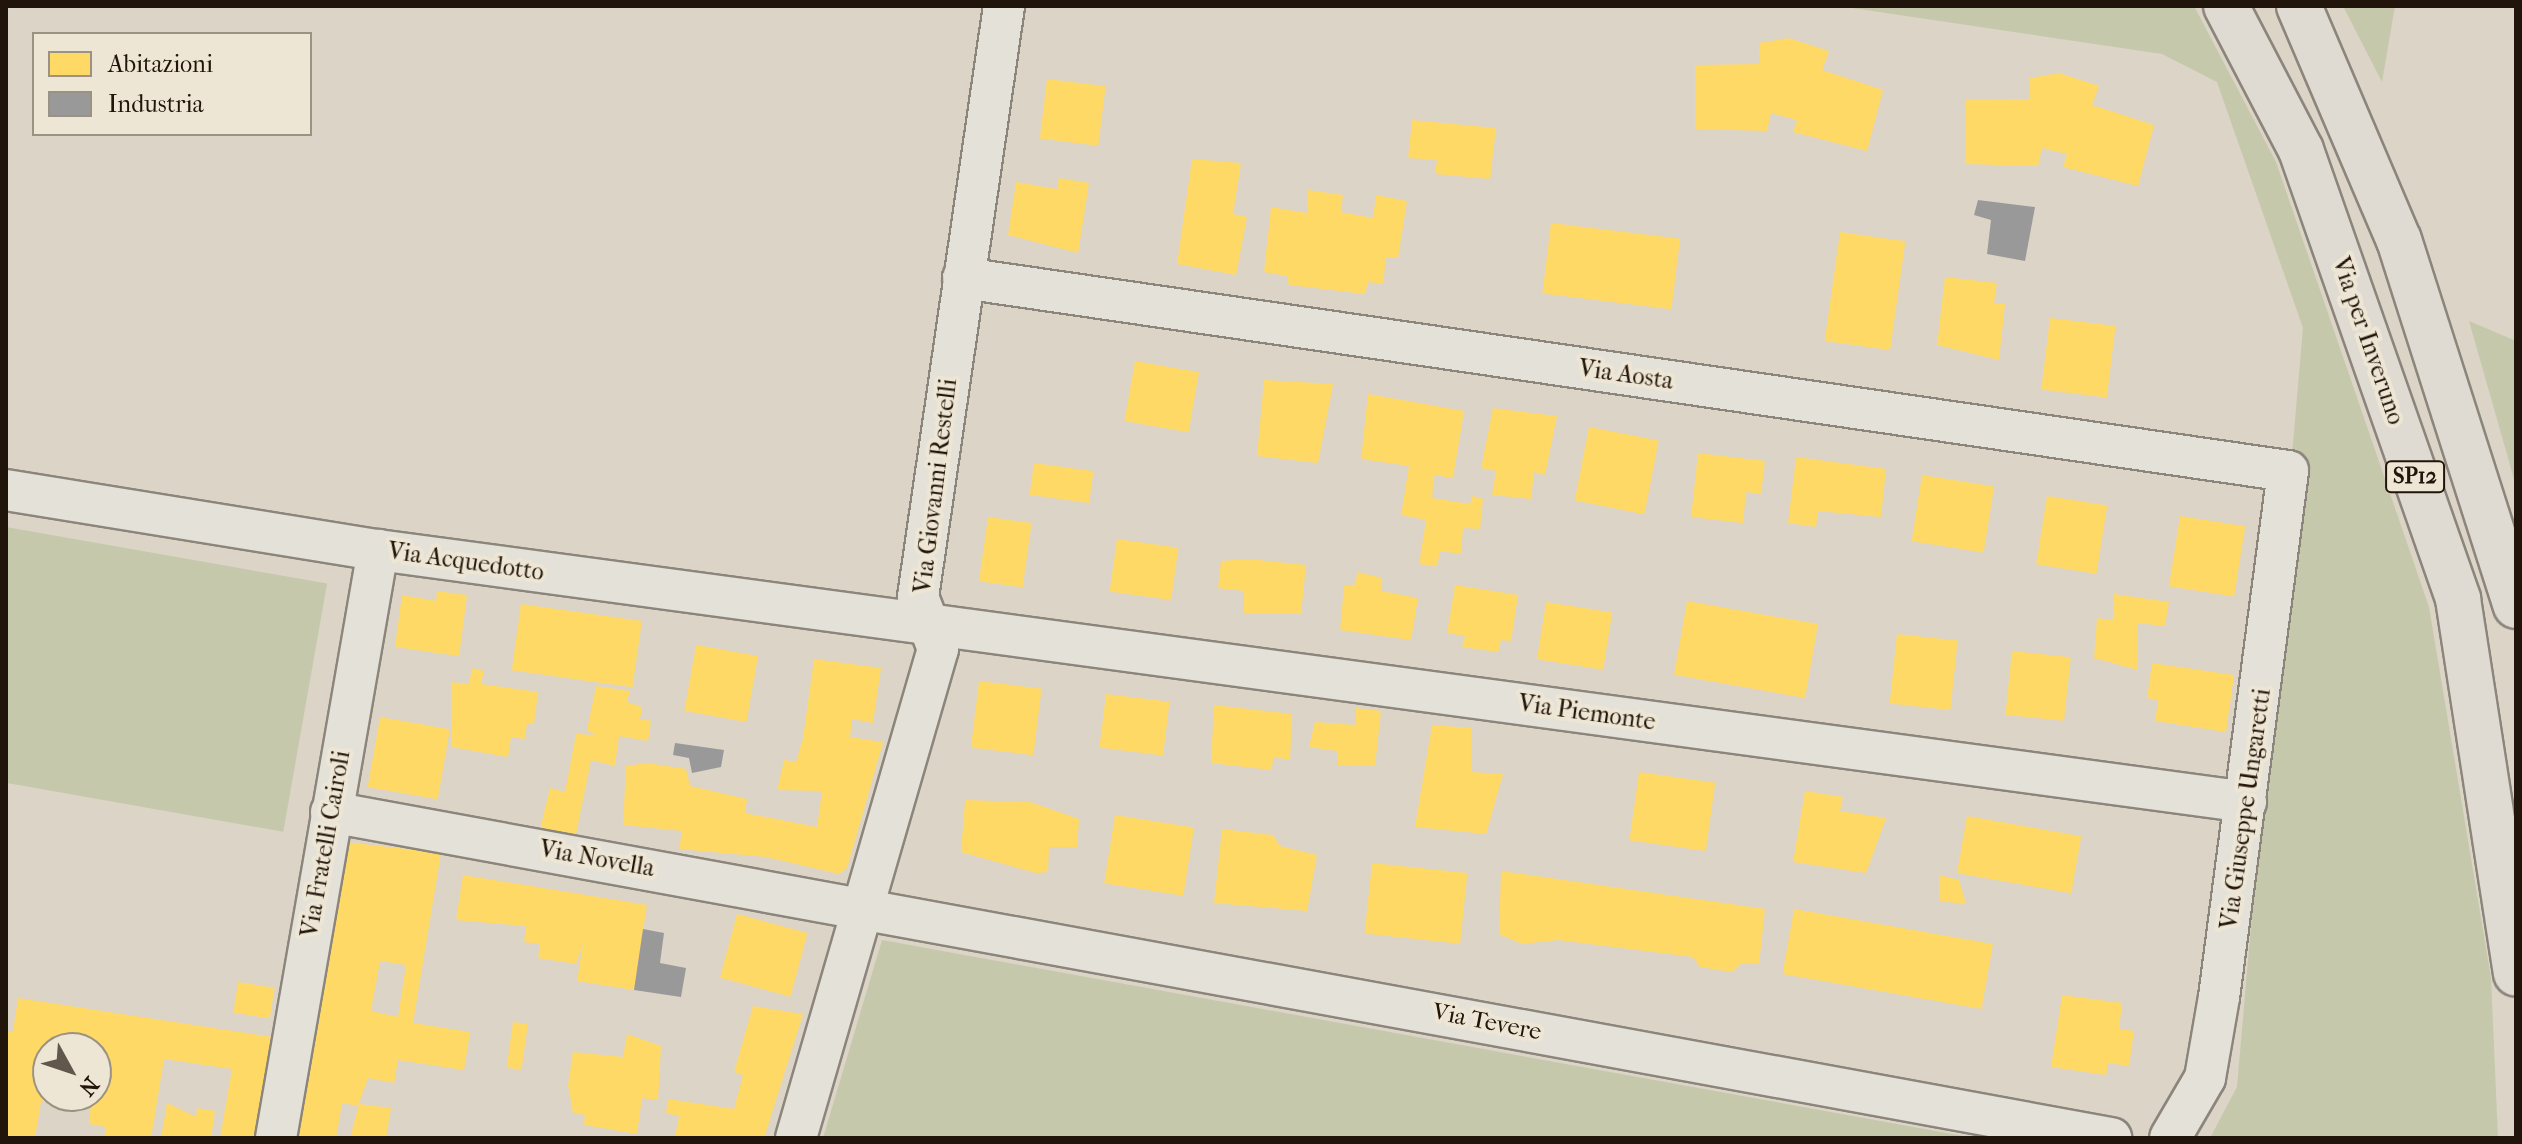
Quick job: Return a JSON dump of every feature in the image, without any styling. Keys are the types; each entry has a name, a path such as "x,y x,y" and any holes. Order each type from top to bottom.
{"main road":[{"name":"Via per Inveruno","path":"2226,6 2301,150 2458,599 2516,974"},
{"name":"SP12","path":"2299,6 2399,240 2516,606"}],"street":[{"name":"Via Giovanni Restelli","path":"796,1138 938,649 918,597 1004,6"},
{"name":"Via Aosta","path":"963,278 2288,471"},
{"name":"Via Giuseppe Ungaretti","path":"2170,1138 2205,1078 2246,802 2288,471"},
{"name":"Via Acquedotto","path":"6,490 378,550 928,624"},
{"name":"Via Fratelli Cairoli","path":"276,1138 378,550"},
{"name":"Via Piemonte","path":"928,624 2246,802"},
{"name":"Via Novella","path":"331,812 863,906"},
{"name":"Via Tevere","path":"863,906 2111,1138"}],"green space":[{"path":"1839,6 2194,6 2276,162 2429,607 2491,978 2498,1138 2210,1138 2237,1087 2303,328 2217,82 2162,54"},
{"path":"2343,6 2395,6 2382,82"},
{"path":"2469,321 2516,341 2516,486"},
{"path":"6,527 327,584 283,832 6,783"},
{"path":"882,940 1974,1138 823,1138"}],"building: Abitazioni":[{"path":"1788,38 1829,51 1822,70 1883,90 1867,151 1793,132 1797,120 1771,113 1767,131 1695,129 1695,65 1760,64 1759,43"},
{"path":"2059,73 2099,86 2092,105 2154,125 2138,186 2063,167 2067,154 2042,148 2038,166 1965,164 1966,100 2030,99 2029,78"},
{"path":"1047,79 1106,86 1098,146 1040,139"},
{"path":"1412,120 1496,128 1490,179 1435,174 1437,160 1408,158"},
{"path":"1192,159 1241,163 1233,214 1247,217 1236,275 1177,264"},
{"path":"1059,178 1089,183 1078,253 1008,235 1016,182 1057,189"},
{"path":"1308,190 1343,195 1341,212 1373,218 1376,195 1407,201 1398,258 1386,257 1383,284 1368,282 1365,294 1289,285 1287,276 1264,272 1271,207 1307,213"},
{"path":"1551,223 1680,239 1671,309 1542,293"},
{"path":"1840,232 1905,241 1890,350 1825,341"},
{"path":"1945,277 1997,283 1994,303 2005,304 1999,360 1937,345"},
{"path":"2050,318 2116,326 2107,398 2041,389"},
{"path":"1135,361 1199,372 1188,432 1124,421"},
{"path":"1264,380 1333,384 1318,463 1257,456"},
{"path":"1368,394 1464,411 1453,478 1434,475 1432,498 1470,504 1472,496 1483,499 1480,529 1463,528 1461,554 1440,551 1437,566 1419,564 1426,520 1401,515 1409,466 1361,459"},
{"path":"1493,408 1557,416 1545,475 1534,472 1531,499 1492,495 1496,471 1481,468"},
{"path":"1589,427 1659,441 1644,514 1575,501"},
{"path":"1698,453 1765,461 1761,494 1746,492 1743,523 1691,517"},
{"path":"1796,457 1886,469 1881,517 1818,511 1816,527 1788,523"},
{"path":"1034,463 1093,471 1089,503 1030,495"},
{"path":"1922,475 1994,486 1984,553 1912,541"},
{"path":"2047,496 2107,506 2096,574 2036,564"},
{"path":"2180,516 2245,526 2234,596 2169,586"},
{"path":"988,517 1032,523 1023,587 979,581"},
{"path":"1117,539 1178,548 1171,600 1110,591"},
{"path":"1249,559 1306,565 1301,614 1244,614 1244,591 1218,588 1221,561"},
{"path":"1358,572 1382,578 1381,591 1418,598 1411,640 1340,630 1344,586 1354,586"},
{"path":"1455,585 1518,595 1511,641 1501,640 1498,652 1462,647 1465,636 1447,633"},
{"path":"437,591 467,595 459,656 395,647 402,595 436,601"},
{"path":"2114,594 2169,602 2165,626 2137,623 2138,670 2094,658 2097,618 2113,620"},
{"path":"1687,601 1818,624 1805,698 1674,675"},
{"path":"1546,602 1612,612 1603,670 1537,659"},
{"path":"521,604 642,621 632,687 512,670"},
{"path":"1897,634 1958,640 1950,710 1890,704"},
{"path":"696,645 758,656 746,722 684,711"},
{"path":"2012,651 2071,657 2064,721 2005,715"},
{"path":"814,659 881,668 873,723 852,719 850,737 883,742 847,868 839,874 766,857 679,849 682,831 623,825 626,766 647,763 686,769 690,786 747,799 745,813 817,827 822,791 777,790 784,760 796,762 803,738"},
{"path":"2152,663 2234,675 2226,732 2155,721 2158,700 2147,698"},
{"path":"472,668 484,671 481,684 538,692 534,724 527,723 525,739 511,737 508,757 451,747 451,682 469,684"},
{"path":"979,681 1042,689 1033,755 971,748"},
{"path":"596,686 630,691 627,702 642,707 640,719 651,721 648,741 619,736 615,766 591,760 576,834 540,829 550,788 565,792 576,734 595,735 587,730"},
{"path":"1106,694 1170,702 1163,755 1099,748"},
{"path":"1214,705 1292,714 1290,760 1274,757 1271,770 1211,763"},
{"path":"1356,708 1381,711 1375,766 1338,765 1337,751 1309,747 1315,722 1356,725"},
{"path":"380,717 450,729 438,799 368,787"},
{"path":"1432,725 1471,728 1471,772 1503,774 1486,834 1415,827"},
{"path":"1639,772 1715,783 1706,851 1629,840"},
{"path":"1805,791 1843,797 1840,811 1886,818 1866,873 1793,862"},
{"path":"965,800 1030,802 1079,819 1077,847 1049,847 1048,872 1036,873 961,852"},
{"path":"1115,815 1194,828 1183,896 1104,883"},
{"path":"1967,816 2081,836 2071,893 1957,873"},
{"path":"1222,829 1273,835 1280,846 1317,855 1307,911 1214,903"},
{"path":"345,842 441,853 413,1023 470,1032 464,1070 398,1060 394,1083 368,1078 358,1106 342,1103 336,1138 295,1138","holes":["380,961 406,965 398,1017 371,1011"]},
{"path":"1372,863 1467,873 1460,944 1365,934"},
{"path":"1501,871 1765,909 1759,964 1742,963 1732,972 1700,967 1693,957 1558,940 1522,944 1499,934"},
{"path":"463,875 647,905 634,990 577,981 583,943 576,964 538,958 540,944 524,942 526,926 456,920"},
{"path":"1939,875 1959,880 1966,904 1939,901"},
{"path":"1794,909 1993,944 1981,1009 1783,974"},
{"path":"737,914 808,933 790,997 720,978"},
{"path":"238,982 275,988 270,1018 233,1013"},
{"path":"2062,995 2122,1003 2119,1029 2134,1031 2129,1066 2108,1063 2106,1075 2051,1067"},
{"path":"18,998 278,1038 262,1138 220,1138 232,1069 164,1059 151,1138 104,1138 106,1127 89,1124 90,1112 112,1112 112,1032 32,1032 32,1112 39,1112 35,1138 6,1138 6,1032 13,1031"},
{"path":"753,1006 803,1014 764,1138 675,1137 679,1116 666,1113 668,1099 734,1109 743,1075 734,1072"},
{"path":"513,1022 528,1024 521,1070 507,1068"},
{"path":"627,1034 661,1046 658,1100 642,1098 637,1134 584,1125 585,1115 573,1113 568,1085 573,1052 623,1057"},
{"path":"167,1103 196,1117 197,1108 215,1111 211,1138 161,1138"},
{"path":"359,1104 391,1108 386,1138 350,1138"}],"building: Industria":[{"path":"1978,200 2035,207 2025,261 1987,254 1991,220 1974,215"},
{"path":"675,743 724,750 721,767 692,773 689,758 673,755"},
{"path":"643,929 664,933 660,963 686,968 681,997 634,990"}]}
